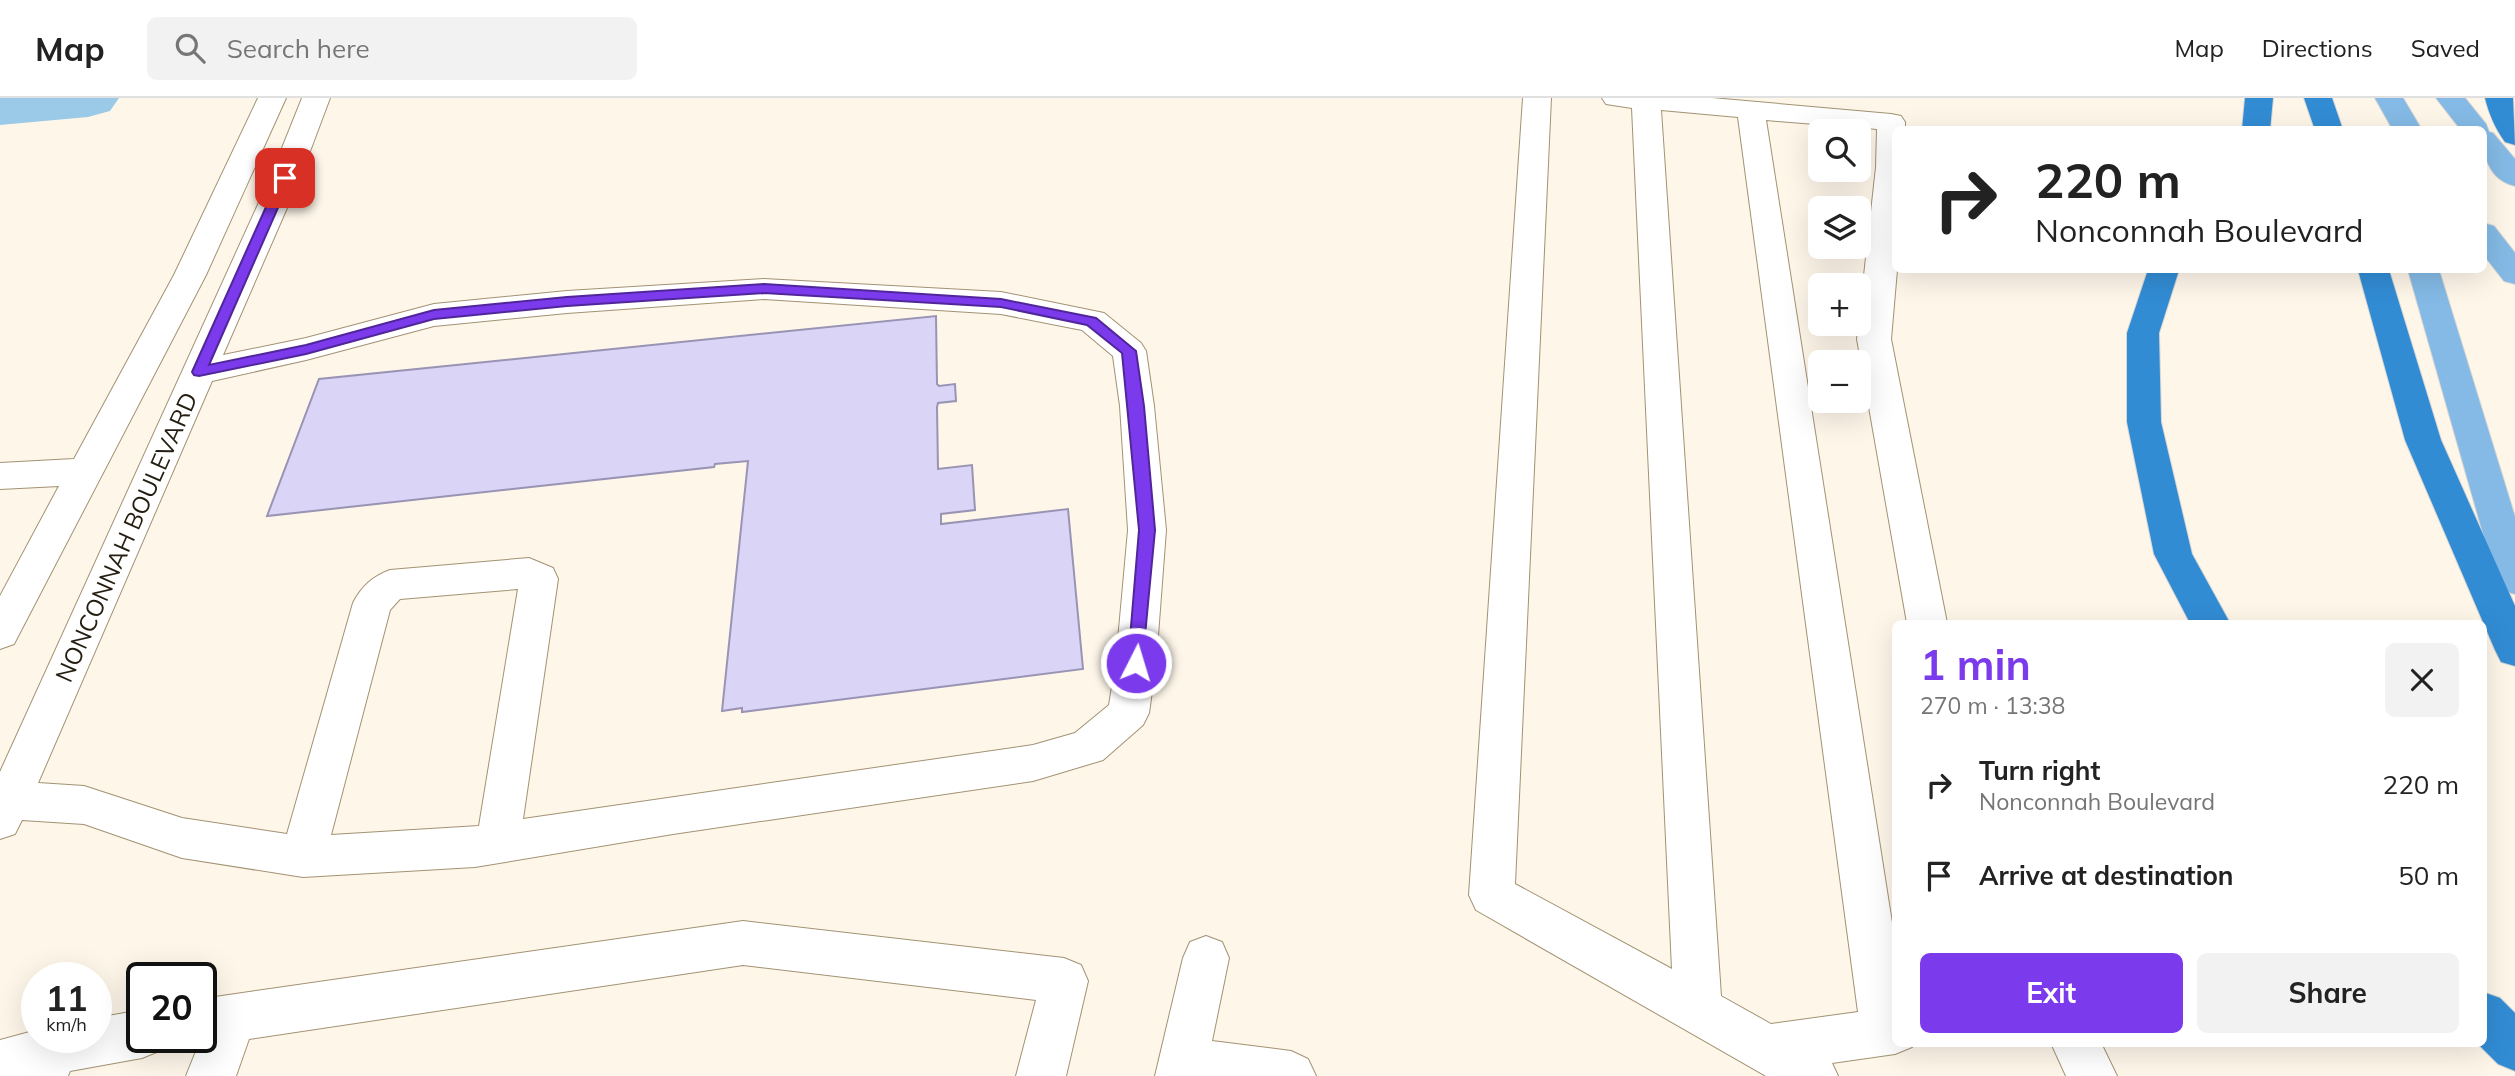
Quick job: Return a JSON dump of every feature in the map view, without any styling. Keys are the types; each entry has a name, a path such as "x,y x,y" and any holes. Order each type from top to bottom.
{"highway":[{"path":"2256,126 2259,98"},
{"path":"2318,98 2328,126"},
{"path":"2499,98 2504,116 2515,135"},
{"path":"2162,273 2143,332 2144,422 2173,554 2208,620"},
{"path":"2374,273 2423,440 2515,650"},
{"path":"2487,1019 2515,1047"}],"main road":[{"path":"2364,98 2374,126"},
{"path":"2389,98 2406,126"},
{"path":"2450,98 2473,126"},
{"path":"2487,144 2515,177"},
{"path":"2487,238 2515,274"},
{"path":"2424,273 2515,579"}],"street":[{"path":"0,634 190,275 272,98"},
{"name":"NONCONNAH BOULEVARD","path":"3,806 285,178 316,98"},
{"path":"1537,98 1492,895 1813,1076"},
{"path":"1698,1009 1631,99 1891,122 1891,167 1874,339 1926,620"},
{"path":"1751,111 1890,1031 1768,1049"},
{"path":"3,806 84,805 182,838 303,857 475,847 1033,763 1088,747 1128,713 1136,663 1147,530 1137,406 1129,351 1092,321 1001,303 764,289 567,302 434,315 306,349 199,372"},
{"path":"0,476 85,472"},
{"path":"303,857 372,603 390,585 529,573 539,579 498,843"},
{"path":"217,1020 743,943 1064,981 1041,1076"},
{"path":"1206,958 1181,1069 1291,1076"},
{"path":"0,1064 49,1063 126,1039"},
{"path":"2077,1047 2092,1076"},
{"path":"211,1076 213,1053"}],"building":[{"path":"936,316 937,384 955,384 956,401 938,403 938,469 972,465 975,510 941,514 941,524 1068,509 1083,669 742,712 742,708 722,711 748,461 267,516 319,379"}],"waterway":[{"path":"0,106 88,98"}],"route":[{"path":"285,178 199,372 306,349 434,315 567,302 764,289 1001,303 1092,321 1129,351 1137,406 1147,530 1136,663"}]}
